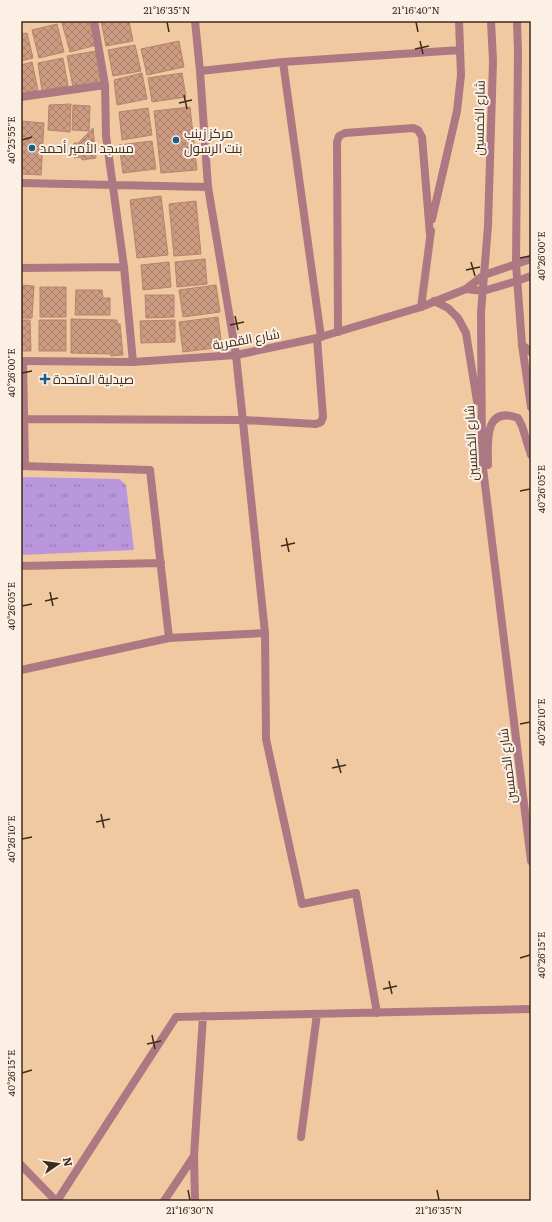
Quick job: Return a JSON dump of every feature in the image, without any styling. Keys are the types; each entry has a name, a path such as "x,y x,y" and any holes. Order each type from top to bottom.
{"street":[{"path":"94,21 106,84 106,136 124,267 133,362"},
{"path":"195,21 208,186 236,355 265,633 266,739 302,904 356,893 377,1013"},
{"path":"421,307 433,212 457,111 462,75 459,21"},
{"name":"شارع الخمسين","path":"490,21 493,61 488,226 481,312 482,460 531,861"},
{"path":"517,21 516,264 522,345 531,407"},
{"path":"200,71 282,62 460,50"},
{"path":"24,419 243,420 316,424 321,422 323,417 319,337 282,62"},
{"path":"21,97 106,84"},
{"path":"338,332 337,142 339,136 345,133 413,128 418,130 422,136 430,235"},
{"path":"21,183 208,186"},
{"name":"شارع القمرية","path":"22,361 133,362 236,355 319,337 421,307 466,289 484,275 531,259"},
{"path":"21,268 124,267"},
{"path":"483,291 531,276"},
{"name":"شارع القمرية","path":"466,289 483,291"},
{"path":"434,301 448,308 458,318 466,333 481,423"},
{"path":"522,345 531,352"},
{"path":"22,361 24,419 23,466 150,470 169,638"},
{"path":"488,502 488,431 495,419 502,416 511,415 518,418 531,455"},
{"path":"21,566 161,563"},
{"path":"21,670 169,638 265,633"},
{"path":"21,1165 56,1201 176,1017 531,1009"},
{"path":"300,1137 317,1014"},
{"path":"195,1201 194,1156 202,1016"},
{"path":"164,1201 194,1156"}],"green space":[{"path":"21,477 119,479 126,485 134,550 21,555"}],"building":[{"path":"70,21 91,21 97,45 70,52 62,23"},
{"path":"101,21 129,21 133,41 106,46"},
{"path":"57,24 64,52 39,58 32,30"},
{"path":"27,33 33,58 21,61 21,34"},
{"path":"179,41 184,67 147,75 141,49"},
{"path":"135,45 141,71 113,76 108,50"},
{"path":"96,51 101,82 73,87 67,56"},
{"path":"63,58 68,86 42,91 38,63"},
{"path":"32,62 38,90 21,94 21,65"},
{"path":"142,73 147,99 117,105 114,80"},
{"path":"182,73 186,97 152,102 148,78"},
{"path":"71,104 70,132 48,130 49,105"},
{"path":"73,105 90,106 89,131 72,130"},
{"name":"مركز زينب بنت الرسول","path":"190,107 197,170 161,173 154,111"},
{"path":"148,108 152,135 122,140 119,112"},
{"name":"مسجد الأمير أحمد","path":"21,121 44,123 41,175 21,174"},
{"path":"93,128 96,158 82,160 81,157 74,158 74,143 78,143"},
{"path":"152,141 156,169 123,173 119,145"},
{"path":"161,196 168,255 137,258 130,200"},
{"path":"196,201 201,254 174,256 169,204"},
{"path":"205,259 207,284 177,287 175,262"},
{"path":"169,262 171,287 143,290 141,265"},
{"path":"21,285 34,286 32,318 21,318"},
{"path":"216,285 220,312 183,317 179,290"},
{"path":"40,287 66,287 66,317 40,317"},
{"path":"76,290 102,290 103,298 110,298 110,315 75,315"},
{"path":"145,295 174,295 174,317 146,318"},
{"path":"218,317 222,347 183,352 179,322"},
{"path":"71,319 117,320 117,324 120,324 123,355 111,356 111,354 71,353"},
{"path":"21,320 30,320 31,351 21,351"},
{"path":"39,320 66,320 66,351 39,351"},
{"path":"175,320 175,342 141,343 140,321"}],"place":[{"name":"مركز زينب بنت الرسول","path":"176,140"},
{"name":"مسجد الأمير أحمد","path":"32,148"},
{"name":"صيدلية المتحدة","path":"45,379"}]}
